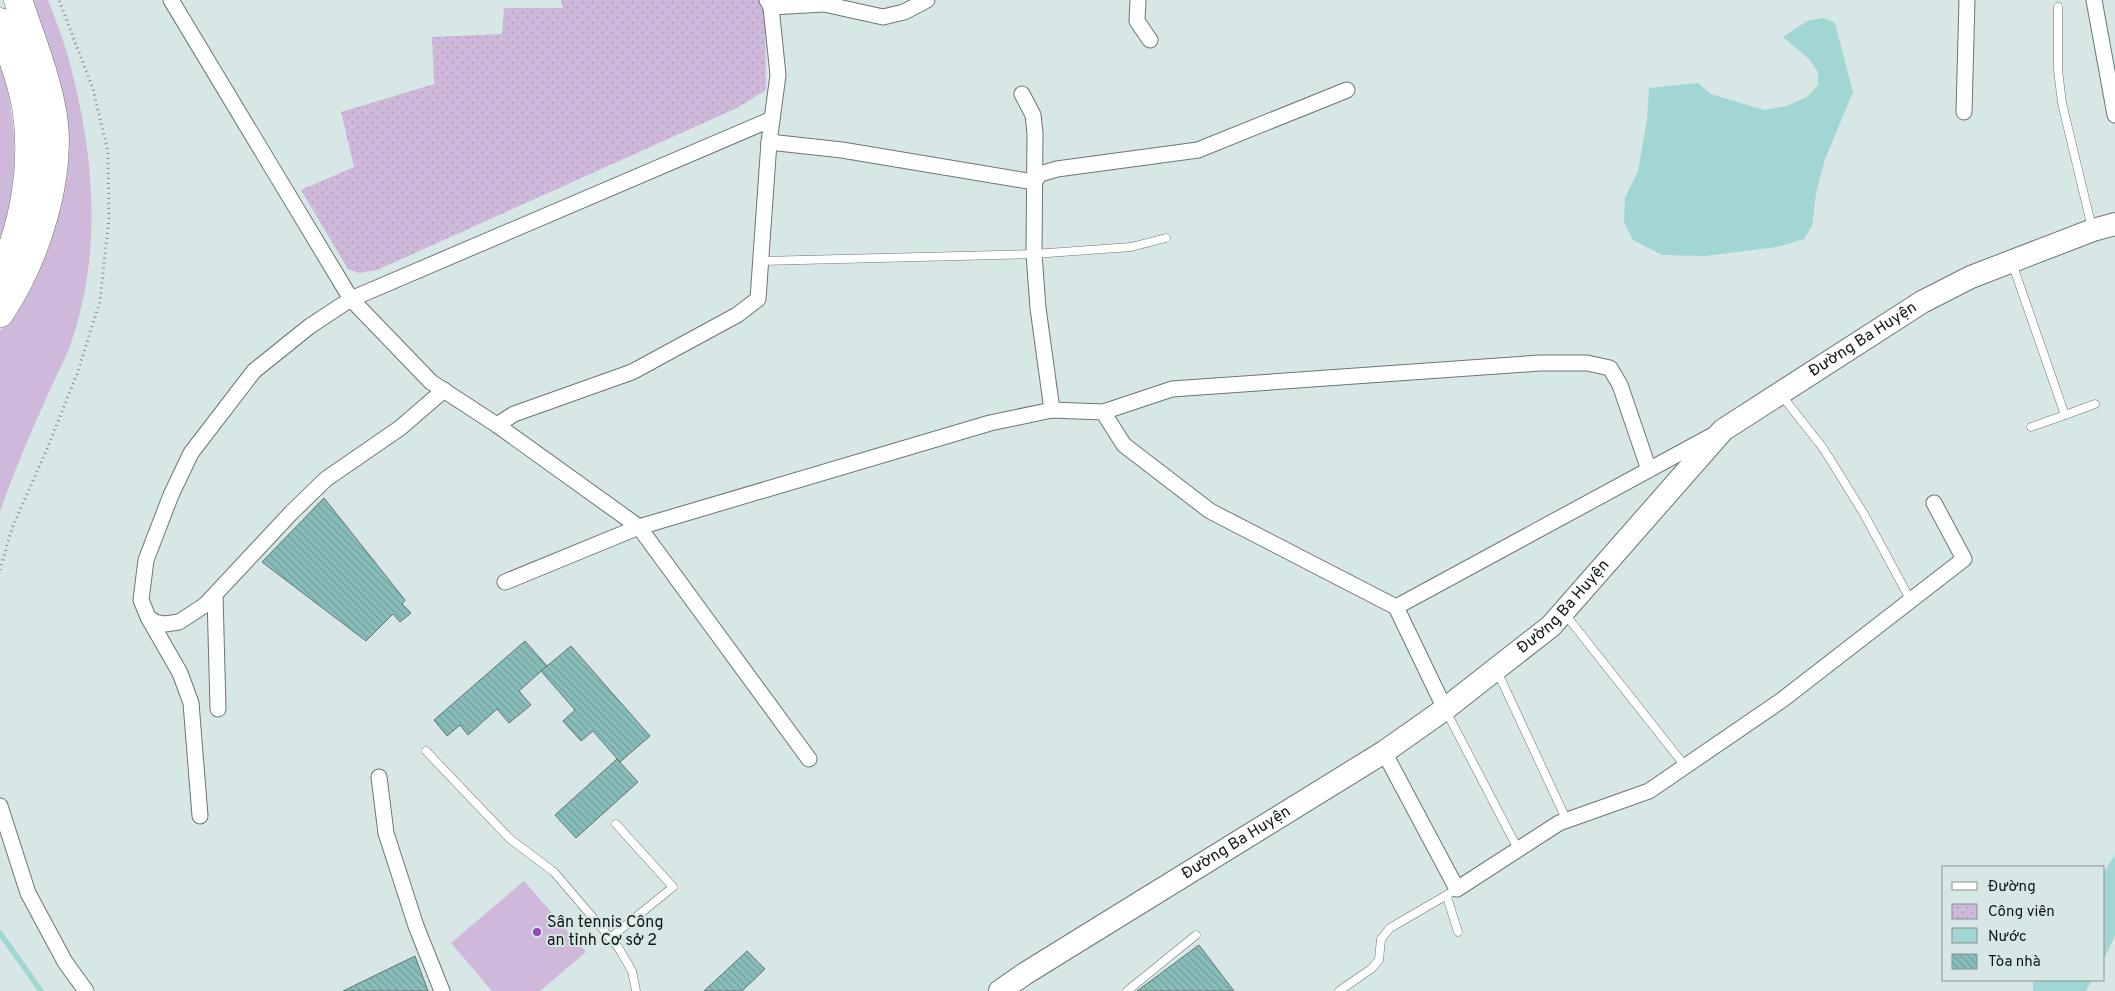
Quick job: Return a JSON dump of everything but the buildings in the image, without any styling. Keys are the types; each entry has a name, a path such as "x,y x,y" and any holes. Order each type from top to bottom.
{"highway":[{"path":"0,313 15,290 28,263 37,237 47,201 54,148 54,128 47,87 18,0"},
{"path":"0,22 22,88 26,106 29,147 28,179 19,227 0,277"}],"street":[{"path":"170,0 351,299 431,382 497,425 639,527 809,759"},
{"path":"497,425 514,414 632,372 737,315 758,300 769,142 778,75 769,3 824,4 883,17 904,12 927,0"},
{"path":"1138,0 1137,21 1150,40"},
{"path":"1964,112 1967,0"},
{"path":"2094,0 2115,115"},
{"path":"1034,182 1040,174 1057,169 1198,150 1347,90"},
{"path":"1022,94 1033,115 1035,147 1034,254 1038,308 1052,410"},
{"path":"200,816 191,702 180,673 148,617 141,600 146,560 170,495 191,453 254,372 310,326 351,299 772,119"},
{"path":"769,142 842,150 1034,182"},
{"name":"Đường Ba Huyện","path":"1000,991 1026,973 1384,752 1445,709 1551,626 1723,430 1922,302 1972,277 2011,261 2093,230 2115,224"},
{"path":"505,582 639,527 990,424 1052,410 1103,412 1172,389 1540,362 1587,362 1610,368 1620,385 1649,470"},
{"path":"148,617 155,622 166,624 179,622 205,605 292,512 326,479 400,428 444,390"},
{"path":"1103,412 1124,445 1210,511 1396,607 1445,709"},
{"path":"1396,607 1723,430"},
{"path":"1384,752 1452,893 1559,823 1649,791 1782,700 1964,559 1934,503"},
{"path":"214,595 218,708"},
{"path":"379,777 386,834 416,926 442,991"},
{"path":"0,806 28,893 65,962 86,991"}],"lane":[{"path":"2058,7 2058,70 2062,103 2093,230"},
{"path":"762,261 1034,254 1131,247 1166,238"},
{"path":"2011,261 2065,414"},
{"path":"1780,392 1823,448 1864,514 1911,601"},
{"path":"2031,427 2095,404"},
{"path":"1564,612 1685,766"},
{"path":"1496,669 1567,821"},
{"path":"1445,709 1518,851"},
{"path":"426,751 510,839 554,872 618,947 632,971 637,988"},
{"path":"610,938 673,887 616,824"},
{"path":"1339,991 1371,969 1379,960 1381,939 1390,928 1452,893 1458,932"},
{"path":"1126,991 1196,935"}],"path":[{"path":"0,570 12,528 47,450 77,374 100,301 109,218 108,152 93,89 59,0"}],"green space":[{"path":"24,0 48,0 68,56 85,132 89,166 91,235 82,303 73,337 23,452 0,512 0,331 28,294 46,249"},
{"path":"561,0 761,0 765,11 766,90 737,108 377,270 359,273 348,269 301,190 354,167 341,112 434,84 432,37 502,34 504,8 563,8"},
{"path":"0,55 13,128 14,173 0,246"},
{"path":"524,881 586,952 540,991 492,991 451,943"}],"water":[{"path":"1824,18 1835,23 1853,92 1825,159 1816,193 1812,226 1804,239 1777,247 1705,256 1662,255 1633,240 1624,222 1625,198 1638,171 1647,120 1649,88 1698,83 1711,94 1764,110 1787,106 1807,97 1818,85 1818,72 1809,59 1783,37 1807,21"},
{"path":"2115,855 2115,936 2105,956 2105,870"},
{"path":"2033,981 2091,981 2086,991 2033,991"}],"waterway":[{"path":"0,933 41,991"}],"place":[{"name":"Sân tennis Công an tỉnh Cơ sở 2","path":"537,932"}]}
